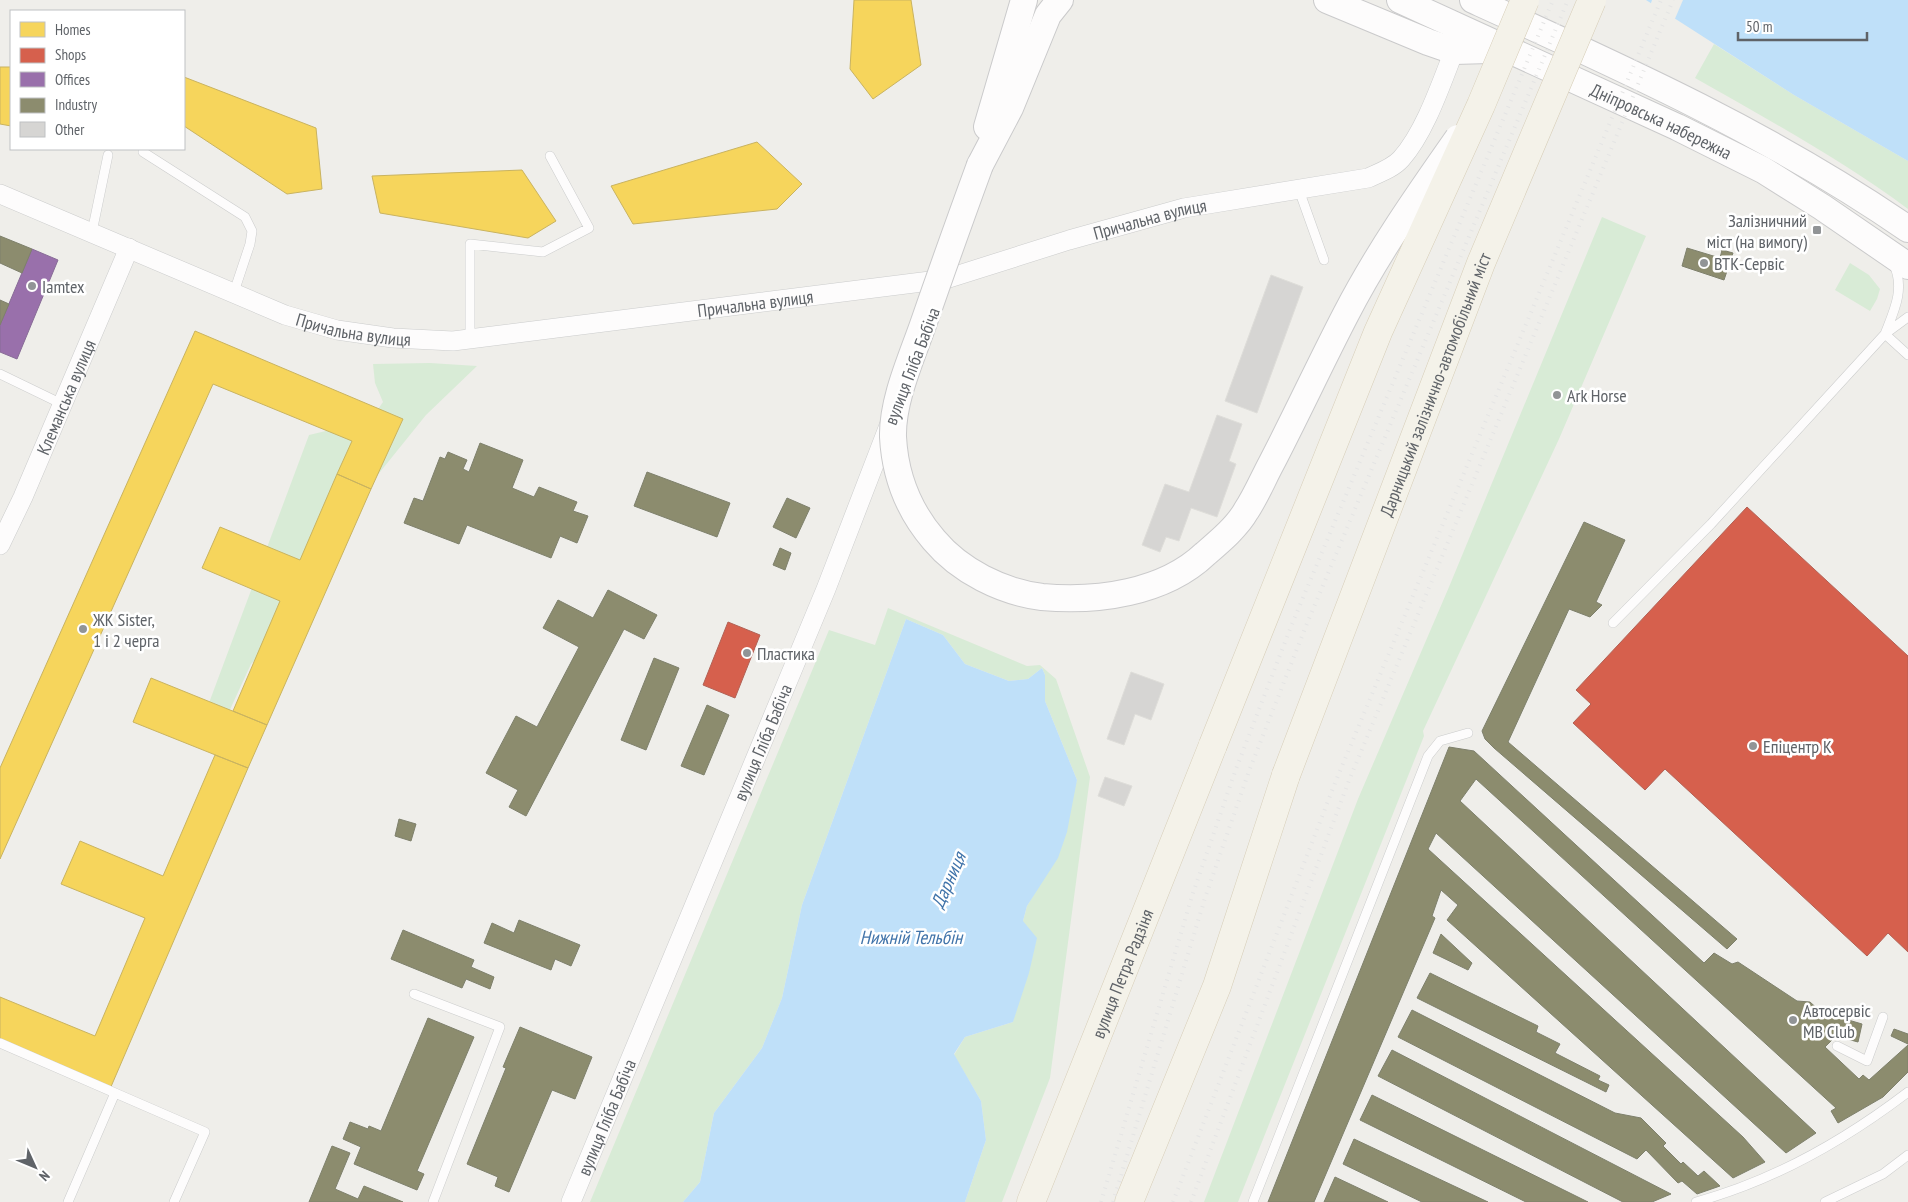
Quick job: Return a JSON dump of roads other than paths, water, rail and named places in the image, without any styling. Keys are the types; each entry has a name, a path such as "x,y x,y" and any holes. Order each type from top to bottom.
{"main road":[{"path":"980,165 991,109 1024,0"},
{"path":"1060,0 1048,15 1010,108 980,165 901,388 893,434 897,472 909,502 926,530 944,552 976,575 1033,596 1071,600 1108,596 1134,590 1171,577 1202,557 1245,513 1348,311 1404,214 1481,105 1525,0"},
{"name":"Дніпровська набережна","path":"1400,0 1677,127 1763,170 1822,207 1908,266"},
{"name":"Дніпровська набережна","path":"1473,0 1654,82 1735,123 1802,161 1908,229"},
{"name":"Дарницький залізнично-автомобільний міст","path":"1129,1202 1217,986 1286,775 1481,263 1592,0"},
{"path":"1330,1 1454,51 1489,50 1501,46"},
{"name":"вулиця Петра Радзіня","path":"1031,1202 1378,332 1481,105"}],"street":[{"name":"Причальна вулиця","path":"0,194 285,315 338,330 393,338 453,342 946,279 1070,240 1184,208 1368,178 1387,169 1401,159 1431,107 1454,51"},
{"name":"Клеманська вулиця","path":"0,545 129,248"},
{"name":"вулиця Гліба Бабіча","path":"571,1202 826,589 946,279"}],"lane":[{"path":"143,152 245,217 252,231 250,244 234,292"},
{"path":"92,232 108,155"},
{"path":"470,340 470,244 542,252 589,228 550,156"},
{"path":"1299,190 1324,260"},
{"path":"1885,334 1897,303 1899,281 1887,251"},
{"path":"1613,623 1711,524 1885,334 1908,317"},
{"path":"1885,334 1908,355"},
{"path":"0,374 62,404"},
{"path":"1253,1202 1428,756 1440,741 1468,733"},
{"path":"414,994 500,1027 433,1202"},
{"path":"1837,1046 1867,1061 1883,1017"},
{"path":"0,1043 205,1132 174,1202"},
{"path":"1696,1202 1761,1180 1786,1168 1881,1113 1908,1092"},
{"path":"68,1202 115,1093"},
{"path":"1825,1202 1883,1174 1908,1155"}],"water":[{"path":"1646,0 1908,0 1908,161 1794,95"},
{"name":"Нижній Тельбін","path":"906,619 943,635 965,664 1009,681 1028,679 1042,668 1045,675 1045,701 1077,780 1067,832 1058,858 1027,906 1023,921 1037,938 1029,973 1013,1022 965,1037 954,1054 981,1101 986,1140 965,1202 683,1202 700,1182 714,1113 762,1048 782,998 802,905"}],"railway":[{"path":"1101,1202 1192,896 1236,769 1292,624 1553,0"},
{"path":"1113,1202 1205,898 1249,771 1306,626 1568,0"},
{"path":"1173,1202 1335,783 1661,0"},
{"path":"1191,1202 1348,783 1673,0"}],"place":[{"name":"Залізничний міст (на вимогу)","path":"1817,230"},
{"name":"ВТК-Сервіс","path":"1704,263"},
{"name":"Iamtex","path":"32,286"},
{"name":"Ark Horse","path":"1557,395"},
{"name":"ЖК Sister, 1 і 2 черга","path":"83,629"},
{"name":"Пластика","path":"747,653"},
{"name":"Епіцентр К","path":"1753,746"},
{"name":"Автосервіс MB Club","path":"1793,1020"}],"water label":[{"name":"Дарниця","path":"948,880"}]}
